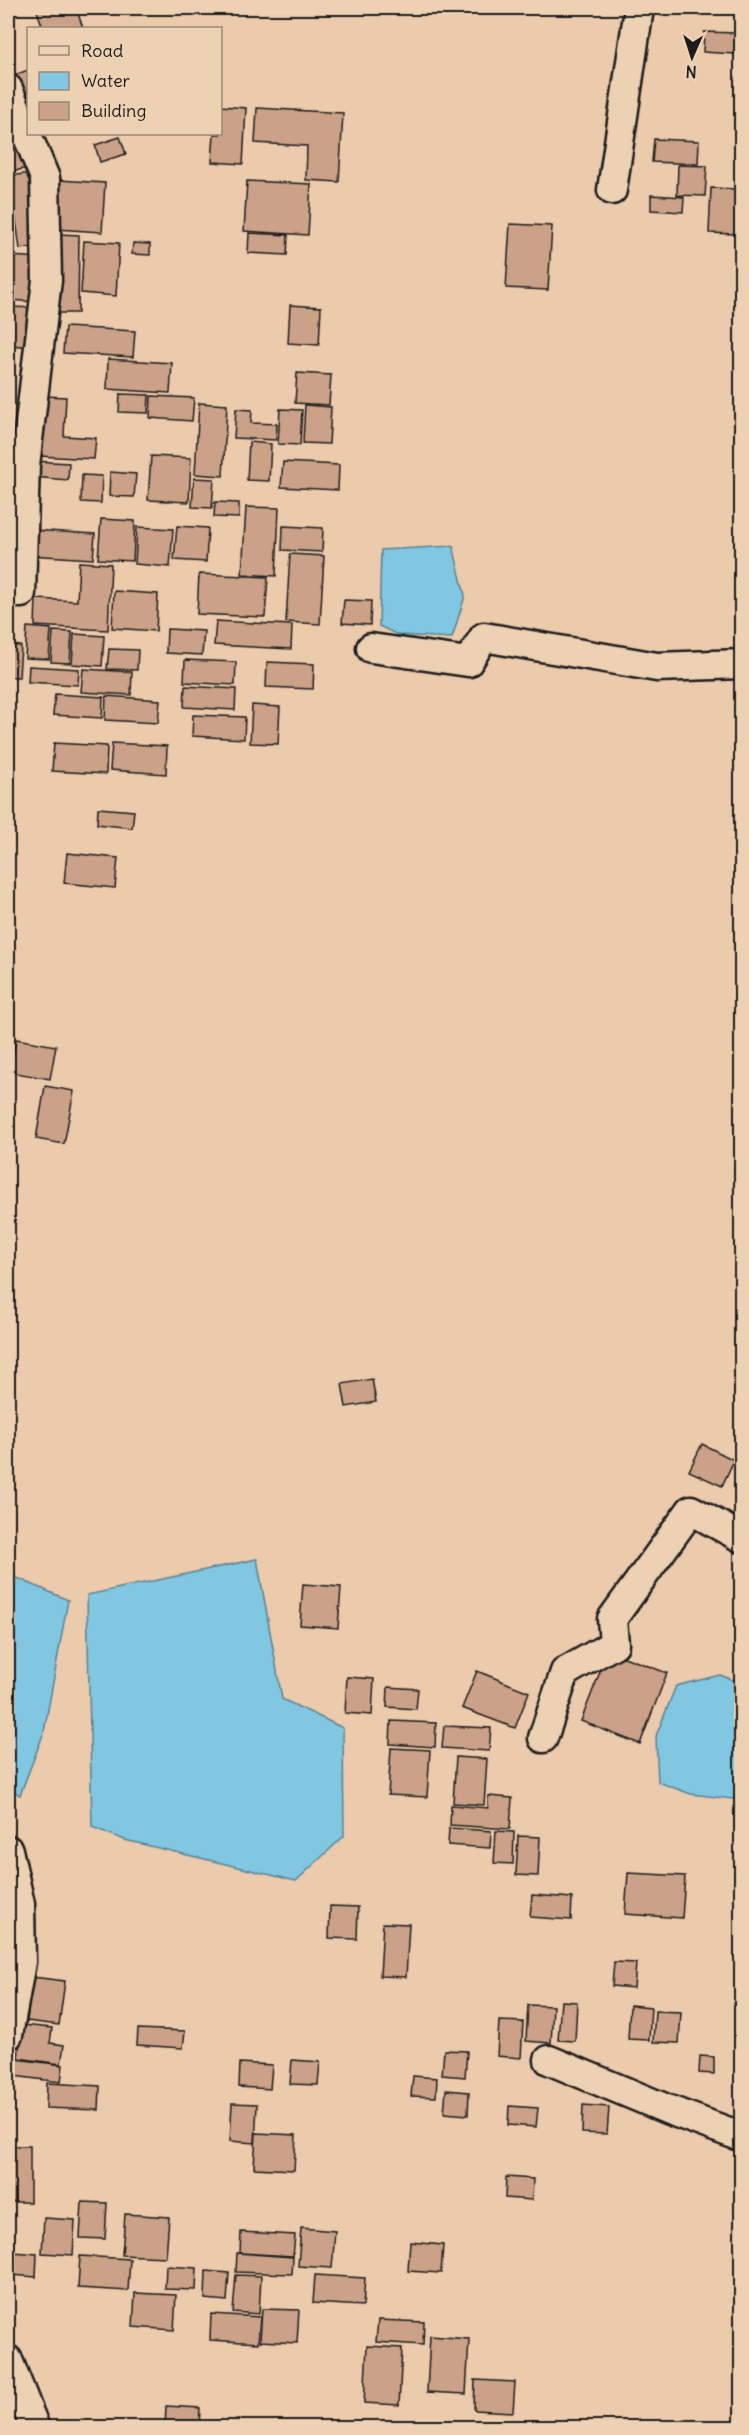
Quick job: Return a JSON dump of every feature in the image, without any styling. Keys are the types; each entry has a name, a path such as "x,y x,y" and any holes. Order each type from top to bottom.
{"street":[{"path":"612,190 639,8"},
{"path":"8,89 27,135"},
{"path":"8,592 21,593 25,465 47,280 45,178 27,135"},
{"path":"371,648 468,662 484,637 657,667 741,664"},
{"path":"543,1738 565,1672 614,1644 612,1619 691,1510 741,1538"},
{"path":"8,1850 20,1904 21,1962 8,2036"},
{"path":"549,2060 741,2137"},
{"path":"8,2360 35,2427"}],"water":[{"path":"453,546 465,596 452,638 398,635 379,626 381,550"},
{"path":"257,1559 282,1699 343,1728 344,1836 296,1881 125,1840 92,1827 87,1595"},
{"path":"8,1574 68,1600 44,1732 20,1795 8,1787"},
{"path":"720,1675 741,1683 741,1800 691,1794 658,1782 656,1736 676,1686"}],"building":[{"path":"36,8 76,8 83,27 43,27"},
{"path":"704,32 736,33 735,54 703,52"},
{"path":"27,70 27,115 12,76"},
{"path":"739,89 742,89 742,117 738,117"},
{"path":"222,106 246,108 243,164 212,162 214,135 222,135"},
{"path":"257,108 343,113 339,182 306,180 307,146 255,143"},
{"path":"120,137 126,154 100,162 95,145"},
{"path":"20,138 27,168 8,173 8,141"},
{"path":"654,139 699,141 698,164 652,162"},
{"path":"678,165 707,166 705,196 677,195"},
{"path":"31,173 41,246 20,249 10,176"},
{"path":"59,180 105,183 102,232 56,229"},
{"path":"247,181 311,184 308,235 244,231"},
{"path":"711,188 737,189 735,234 709,233"},
{"path":"8,190 13,220 8,221"},
{"path":"651,195 684,197 683,212 651,210"},
{"path":"738,201 742,201 742,245 736,245"},
{"path":"510,224 552,226 548,290 506,288"},
{"path":"249,233 288,235 287,255 248,253"},
{"path":"57,234 79,235 78,313 56,313"},
{"path":"84,241 119,243 116,296 81,293"},
{"path":"133,243 150,244 150,255 132,254"},
{"path":"9,256 42,258 39,302 8,300"},
{"path":"290,305 321,307 319,345 288,343"},
{"path":"8,307 38,308 35,347 8,345"},
{"path":"65,327 135,331 133,357 63,353"},
{"path":"108,359 172,363 170,393 107,389"},
{"path":"297,373 331,375 329,405 295,403"},
{"path":"120,394 149,395 148,413 119,412"},
{"path":"43,396 66,397 64,436 96,438 94,459 39,456"},
{"path":"151,396 194,398 192,421 150,418"},
{"path":"199,403 227,405 223,476 195,474"},
{"path":"305,405 331,407 329,444 303,443"},
{"path":"236,409 252,410 251,423 277,424 276,440 234,438"},
{"path":"280,409 302,410 300,445 278,444"},
{"path":"249,442 271,444 269,481 247,480"},
{"path":"151,456 191,458 189,502 148,500"},
{"path":"8,459 17,459 8,584"},
{"path":"33,461 69,463 68,480 32,477"},
{"path":"283,462 339,465 338,490 281,487"},
{"path":"110,472 136,474 134,497 109,496"},
{"path":"82,475 102,476 101,503 81,502"},
{"path":"194,478 214,479 212,508 192,507"},
{"path":"215,502 239,503 239,518 214,517"},
{"path":"246,507 279,508 276,576 242,574"},
{"path":"101,519 135,521 133,561 98,559"},
{"path":"177,526 208,528 206,562 174,560"},
{"path":"283,526 323,528 322,552 282,550"},
{"path":"137,527 173,529 170,567 135,564"},
{"path":"31,530 95,534 93,559 29,555"},
{"path":"290,554 324,556 320,624 286,622"},
{"path":"79,562 111,564 108,630 35,626 36,599 77,601"},
{"path":"199,574 268,577 265,617 197,614"},
{"path":"114,591 158,594 156,631 112,628"},
{"path":"344,600 371,601 370,625 342,623"},
{"path":"8,619 13,619 12,640 8,640"},
{"path":"216,621 292,625 291,649 214,645"},
{"path":"27,627 51,629 49,659 25,658"},
{"path":"167,629 204,631 202,655 166,653"},
{"path":"53,631 72,632 70,663 51,662"},
{"path":"74,634 104,636 102,666 72,664"},
{"path":"8,645 21,646 19,677 8,677"},
{"path":"109,649 138,650 137,670 107,669"},
{"path":"185,660 236,662 235,685 184,682"},
{"path":"267,662 314,664 313,689 266,687"},
{"path":"29,666 79,669 78,685 28,682"},
{"path":"83,669 132,672 131,695 81,692"},
{"path":"185,686 236,689 235,710 184,707"},
{"path":"55,694 103,697 102,718 53,715"},
{"path":"106,696 160,700 158,723 105,720"},
{"path":"252,705 280,707 278,744 250,743"},
{"path":"193,715 245,717 244,739 192,736"},
{"path":"54,743 107,746 106,774 52,771"},
{"path":"112,743 167,746 166,774 110,770"},
{"path":"98,808 134,811 132,828 97,824"},
{"path":"67,853 118,858 115,888 64,883"},
{"path":"16,1039 56,1046 50,1079 10,1072"},
{"path":"45,1086 74,1091 64,1144 36,1139"},
{"path":"372,1379 376,1402 346,1407 342,1384"},
{"path":"702,1444 734,1460 722,1486 689,1471"},
{"path":"742,1492 742,1515 734,1513"},
{"path":"303,1584 341,1587 338,1628 300,1625"},
{"path":"608,1651 667,1673 640,1744 581,1721"},
{"path":"477,1671 529,1692 515,1728 462,1708"},
{"path":"347,1677 374,1679 372,1715 345,1713"},
{"path":"388,1687 418,1689 416,1709 387,1707"},
{"path":"391,1721 436,1723 435,1747 390,1744"},
{"path":"444,1726 491,1728 489,1751 442,1748"},
{"path":"391,1748 430,1750 427,1797 388,1795"},
{"path":"456,1757 487,1759 484,1805 453,1803"},
{"path":"488,1796 512,1798 510,1829 450,1825 451,1805 488,1808"},
{"path":"449,1828 491,1831 490,1848 448,1845"},
{"path":"496,1831 514,1832 513,1864 494,1863"},
{"path":"518,1836 540,1837 538,1876 516,1875"},
{"path":"628,1873 685,1876 682,1918 625,1914"},
{"path":"532,1895 572,1898 571,1920 530,1917"},
{"path":"330,1906 358,1907 357,1939 329,1938"},
{"path":"383,1923 409,1924 406,1977 380,1976"},
{"path":"614,1962 636,1963 634,1988 612,1986"},
{"path":"32,1977 65,1981 59,2025 27,2021"},
{"path":"561,2001 577,2002 575,2041 558,2040"},
{"path":"528,2005 553,2006 551,2043 526,2041"},
{"path":"630,2005 651,2007 649,2040 628,2039"},
{"path":"655,2011 681,2012 679,2043 653,2042"},
{"path":"499,2021 523,2022 521,2058 497,2056"},
{"path":"22,2025 52,2028 50,2043 64,2045 61,2064 18,2058"},
{"path":"138,2029 185,2031 183,2048 137,2045"},
{"path":"444,2050 467,2051 465,2077 442,2075"},
{"path":"700,2056 714,2057 714,2074 699,2073"},
{"path":"16,2059 63,2065 61,2082 14,2076"},
{"path":"292,2060 320,2062 318,2085 290,2084"},
{"path":"240,2063 272,2065 270,2089 239,2087"},
{"path":"413,2076 437,2078 436,2097 411,2096"},
{"path":"47,2083 100,2086 99,2110 46,2108"},
{"path":"446,2090 469,2092 468,2115 444,2113"},
{"path":"232,2103 257,2104 255,2143 230,2141"},
{"path":"583,2105 609,2107 607,2134 582,2133"},
{"path":"509,2106 538,2108 536,2127 508,2125"},
{"path":"256,2133 296,2135 294,2170 254,2168"},
{"path":"8,2146 30,2146 30,2202 8,2202"},
{"path":"506,2177 533,2179 532,2200 505,2198"},
{"path":"82,2202 107,2203 105,2239 80,2238"},
{"path":"125,2214 169,2217 166,2257 122,2255"},
{"path":"44,2218 75,2220 73,2255 42,2253"},
{"path":"301,2228 335,2231 332,2268 298,2266"},
{"path":"241,2232 295,2235 293,2256 240,2253"},
{"path":"410,2242 443,2245 441,2273 408,2271"},
{"path":"13,2252 37,2254 36,2277 12,2275"},
{"path":"237,2253 293,2257 292,2274 236,2272"},
{"path":"80,2256 130,2259 128,2291 78,2288"},
{"path":"166,2266 197,2268 196,2290 165,2289"},
{"path":"206,2271 229,2273 227,2301 205,2299"},
{"path":"236,2275 261,2276 259,2314 233,2312"},
{"path":"315,2275 365,2278 363,2306 313,2303"},
{"path":"135,2293 176,2295 174,2330 133,2327"},
{"path":"262,2309 299,2310 297,2343 260,2341"},
{"path":"211,2314 260,2317 258,2343 210,2340"},
{"path":"378,2320 424,2322 423,2345 376,2342"},
{"path":"430,2336 469,2339 466,2394 427,2392"},
{"path":"367,2346 402,2348 399,2405 364,2403"},
{"path":"475,2380 515,2382 513,2412 474,2410"},
{"path":"166,2406 200,2408 199,2428 165,2428"},
{"path":"328,2422 363,2424 363,2428 327,2428"}]}
